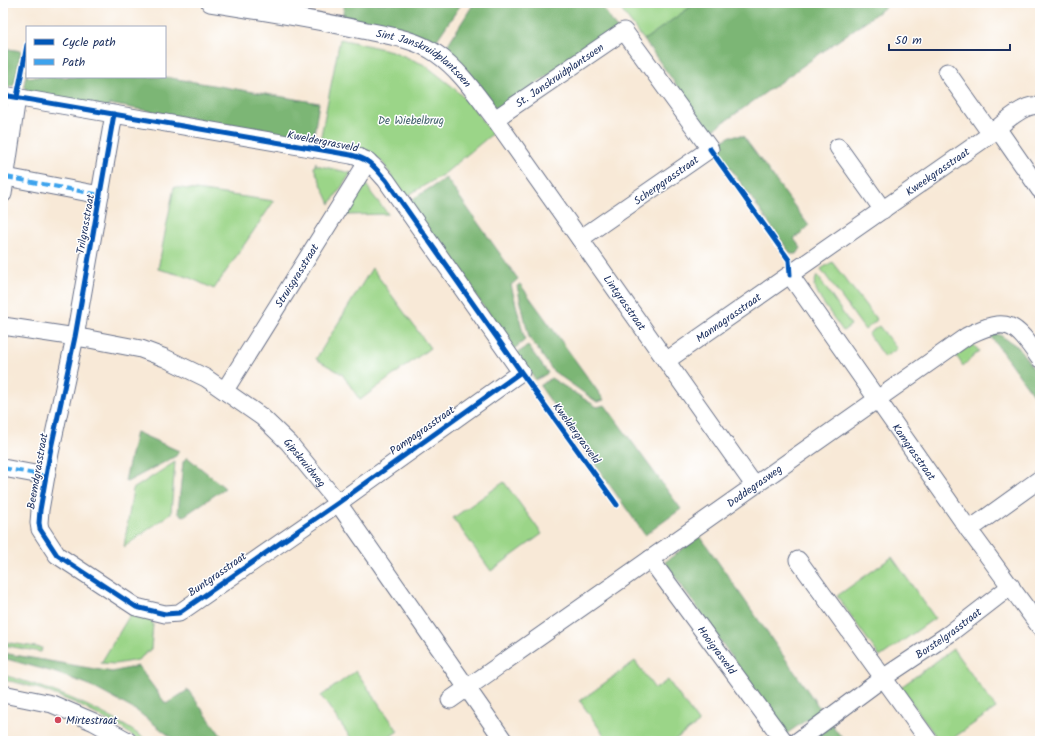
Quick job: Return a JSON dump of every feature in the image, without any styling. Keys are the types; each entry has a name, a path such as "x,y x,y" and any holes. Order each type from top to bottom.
{"street":[{"name":"Sint Janskruidplantsoen","path":"210,3 264,7 406,40 436,53 462,78 495,119"},
{"name":"St. Janskruidplantsoen","path":"495,119 624,31"},
{"name":"Scherpgrasstraat","path":"580,239 710,149 624,31"},
{"path":"947,72 1040,190"},
{"path":"3,194 6,177 10,96"},
{"name":"Kweldergrasveld","path":"10,96 351,155 368,161 386,180 521,372 518,375"},
{"name":"Kweekgrasstraat","path":"790,275 994,131 1016,113 1036,105 1040,106"},
{"name":"Trilgrasstraat","path":"75,337 114,114"},
{"name":"Lintgrasstraat","path":"495,119 754,485"},
{"path":"838,147 883,210"},
{"name":"Struisgrasstraat","path":"225,390 368,161"},
{"path":"6,177 100,195"},
{"name":"Mannagrasstraat","path":"666,361 790,275"},
{"name":"Kamgrasstraat","path":"790,275 969,530 1040,627"},
{"name":"Doddegrasweg","path":"450,700 967,336 980,329 1007,325 1015,328 1022,335 1040,359"},
{"name":"Gipskruidweg","path":"3,326 141,349 195,372 225,390 262,417 289,443 338,503 504,741"},
{"name":"Beemdgrasstraat","path":"75,337 41,475 40,529 57,555 100,583"},
{"name":"Pampagrasstraat","path":"338,503 518,375"},
{"name":"Beemdgrasstraat","path":"3,468 41,475"},
{"path":"969,530 1040,480"},
{"name":"Buntgrasstraat","path":"100,583 136,607 165,614 179,613 338,503"},
{"name":"Hooigrasveld","path":"650,559 784,741"},
{"path":"798,560 929,741"},
{"name":"Borstelgrasstraat","path":"798,741 883,678 949,634 1011,586"},
{"path":"3,694 52,704 94,722 128,741"}],"green space":[{"path":"345,3 462,3 434,44 341,22"},
{"path":"474,3 600,3 617,29 497,110 445,49"},
{"path":"633,3 696,3 644,40 622,11"},
{"path":"696,3 891,3 710,132 644,40"},
{"name":"De Wiebelbrug","path":"340,39 392,51 425,65 453,87 471,105 492,134 444,174 405,197 383,163 368,151 320,141"},
{"path":"3,48 21,51 14,85 7,88 3,87"},
{"path":"26,75 26,78 166,77 319,103 313,140 109,104 108,107 27,92 24,86"},
{"path":"731,136 743,136 809,226 794,239 801,248 797,254 791,254 714,145"},
{"path":"316,162 316,165 351,173 330,204 314,168"},
{"path":"446,178 518,279 511,285 525,340 514,349 408,202"},
{"path":"366,184 388,214 348,215 344,213 362,186"},
{"path":"174,187 274,201 214,289 188,277 158,269"},
{"path":"832,262 877,320 865,330 821,269"},
{"path":"372,268 430,348 360,400 342,374 316,359"},
{"path":"817,275 851,325 843,331 821,300 814,285"},
{"path":"520,284 604,400 597,402 553,371 529,337 517,286"},
{"path":"879,326 897,349 884,357 868,334"},
{"path":"989,334 1000,335 1018,347 1040,378 1040,404"},
{"path":"973,344 979,351 963,366 956,355"},
{"path":"528,346 548,373 536,380 516,354"},
{"path":"551,378 597,407 605,405 681,509 645,535 540,386"},
{"path":"136,432 179,451 176,456 127,482 125,481"},
{"path":"187,457 225,488 184,516 178,513 183,462"},
{"path":"175,462 171,513 124,547 133,489"},
{"path":"504,482 542,534 491,571 453,518"},
{"path":"700,536 821,710 786,734 665,562"},
{"path":"892,557 935,618 880,657 837,596"},
{"path":"131,613 151,620 153,624 151,649 138,660 115,664 101,663"},
{"path":"3,642 42,648 41,652 3,645"},
{"path":"953,649 996,708 949,741 939,741 901,687"},
{"path":"3,653 112,672 138,666 166,704 188,690 225,741 176,741 137,711 87,684 53,672 3,658"},
{"path":"635,661 655,689 668,680 699,723 673,741 608,741 580,701"},
{"path":"356,671 398,731 384,741 353,741 321,696"},
{"path":"3,675 60,694 97,710 148,741 139,741 122,728 75,703 43,690 3,680"},
{"path":"830,722 844,741 803,741"}],"marked path":[{"path":"6,177 100,195"},
{"path":"3,468 46,476"}],"cycle path":[{"path":"17,97 26,50"},
{"path":"3,95 351,155 367,161 386,180 521,372 338,503 179,613 165,614 136,607 57,555 40,529 39,523 50,453 75,337 114,114"},
{"path":"710,149 789,260 790,275"},
{"path":"521,372 617,505"}],"place":[{"name":"Mirtestraat","path":"58,720"}]}
